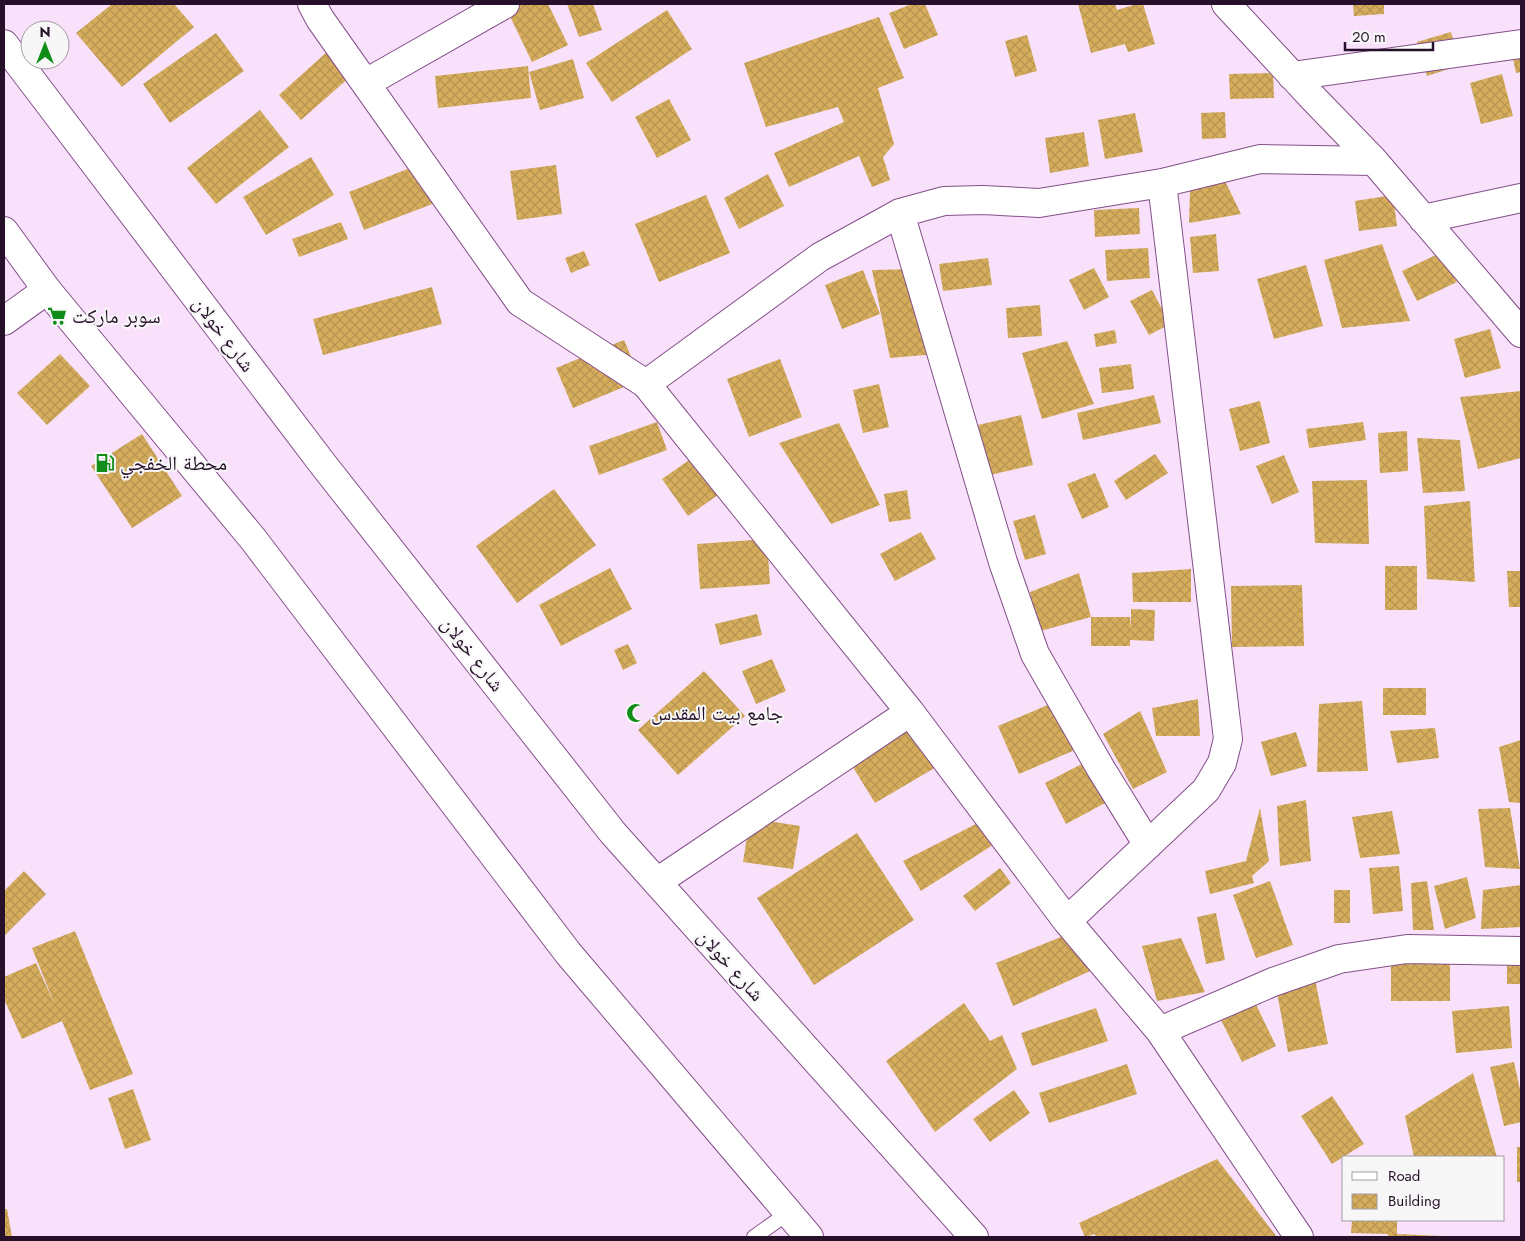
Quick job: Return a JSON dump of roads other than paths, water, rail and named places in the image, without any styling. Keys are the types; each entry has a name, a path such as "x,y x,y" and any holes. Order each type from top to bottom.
{"street":[{"path":"312,4 320,19 520,302 646,384 910,712 1067,921 1160,1031 1299,1237"},
{"path":"366,83 505,4"},
{"path":"1226,4 1374,161 1521,333"},
{"name":"شارع خولان","path":"4,44 322,463 613,833 974,1237"},
{"path":"1292,76 1521,44"},
{"path":"646,384 820,258 900,213 944,201 982,200 1039,203 1162,183 1260,159 1374,161"},
{"path":"1067,921 1206,790 1222,763 1228,739 1162,183"},
{"path":"1423,219 1521,198"},
{"path":"900,213 1003,562 1034,654 1148,845"},
{"path":"8,246 47,290 253,539 568,953 809,1237"},
{"path":"4,321 47,290"},
{"path":"657,882 910,712"},
{"path":"1160,1031 1273,982 1340,959 1407,948 1521,951"}],"lane":[{"path":"754,1237 788,1213"}],"place":[{"name":"سوبر ماركت","path":"57,316"},
{"name":"محطة الخفجي","path":"105,463"},
{"name":"جامع بيت المقدس","path":"636,713"}]}
